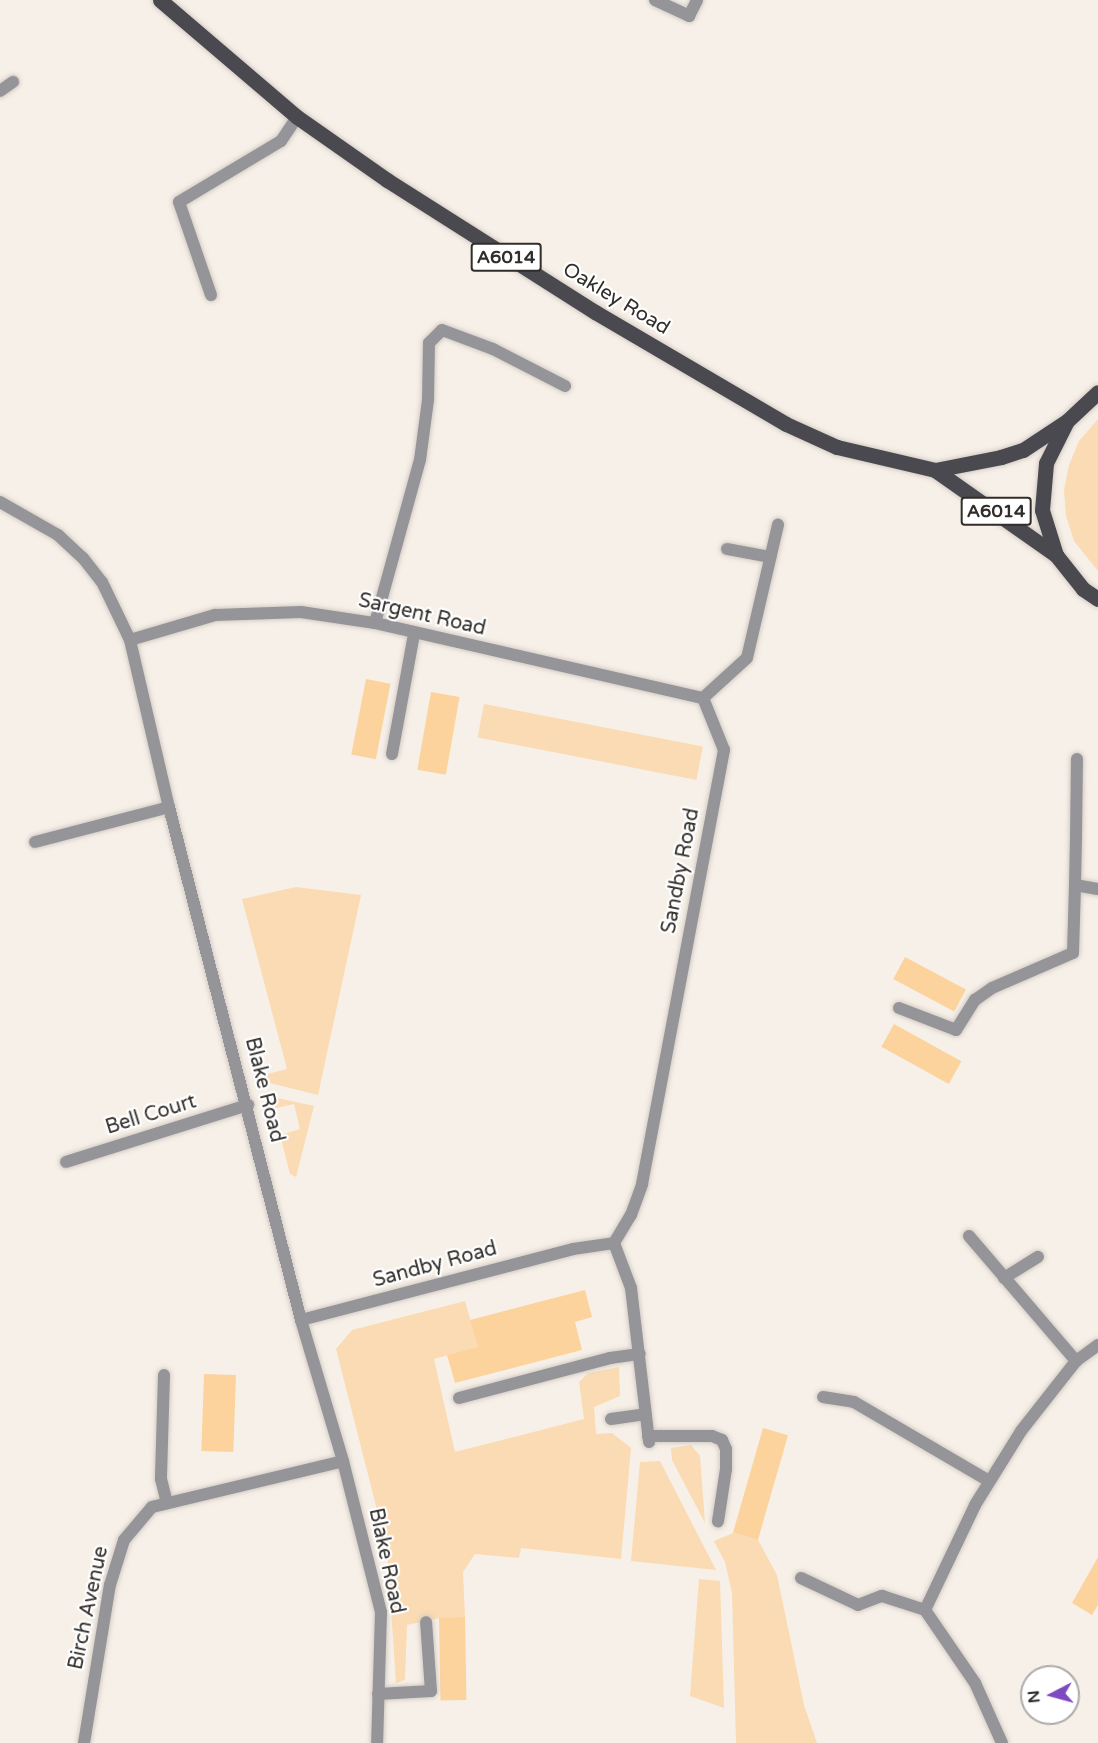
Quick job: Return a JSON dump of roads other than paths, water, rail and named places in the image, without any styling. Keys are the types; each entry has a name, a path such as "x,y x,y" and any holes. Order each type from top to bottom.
{"main road":[{"name":"Oakley Road","path":"160,0 297,117 496,250 786,424 837,447 935,470 1056,555 1083,589 1098,599"},
{"name":"Oakley Road","path":"935,470 1023,450 1067,421 1098,392"},
{"name":"Oakley Road","path":"1056,555 1042,510 1046,463 1067,421"}],"street":[{"path":"655,0 689,16 698,0"},
{"path":"0,91 13,82"},
{"path":"211,295 179,202 281,141 297,117"},
{"path":"375,623 420,460 428,400 429,343 442,330 493,349 565,386"},
{"name":"Blake Road","path":"0,502 58,535 83,558 102,582 130,640 169,807 248,1105 301,1320 343,1461 381,1612 377,1743"},
{"path":"703,698 747,658 778,525"},
{"path":"727,549 770,557"},
{"name":"Sargent Road","path":"130,640 215,615 301,612 375,623 703,698"},
{"path":"392,754 414,633"},
{"name":"Sandby Road","path":"301,1320 573,1249 614,1243 631,1215 642,1184 724,750 703,698"},
{"path":"899,1008 956,1030 975,1000 992,988 1073,953 1077,759"},
{"path":"35,842 169,807"},
{"path":"1076,885 1098,889"},
{"name":"Bell Court","path":"66,1162 248,1105"},
{"path":"969,1236 1076,1361"},
{"path":"614,1243 631,1288 648,1439 712,1436 722,1440 726,1449 726,1469 718,1521"},
{"path":"1004,1278 1038,1257"},
{"path":"925,1610 990,1481 1020,1431 1076,1361 1098,1345"},
{"path":"459,1398 610,1358 640,1354"},
{"path":"164,1375 160,1479 167,1503"},
{"path":"823,1397 854,1402 990,1481"},
{"path":"611,1419 646,1414"},
{"name":"Birch Avenue","path":"84,1743 110,1585 124,1540 152,1507 343,1461"},
{"path":"801,1578 858,1605 882,1596 925,1610 975,1683 1002,1743"},
{"path":"378,1694 431,1691 426,1622"}]}
